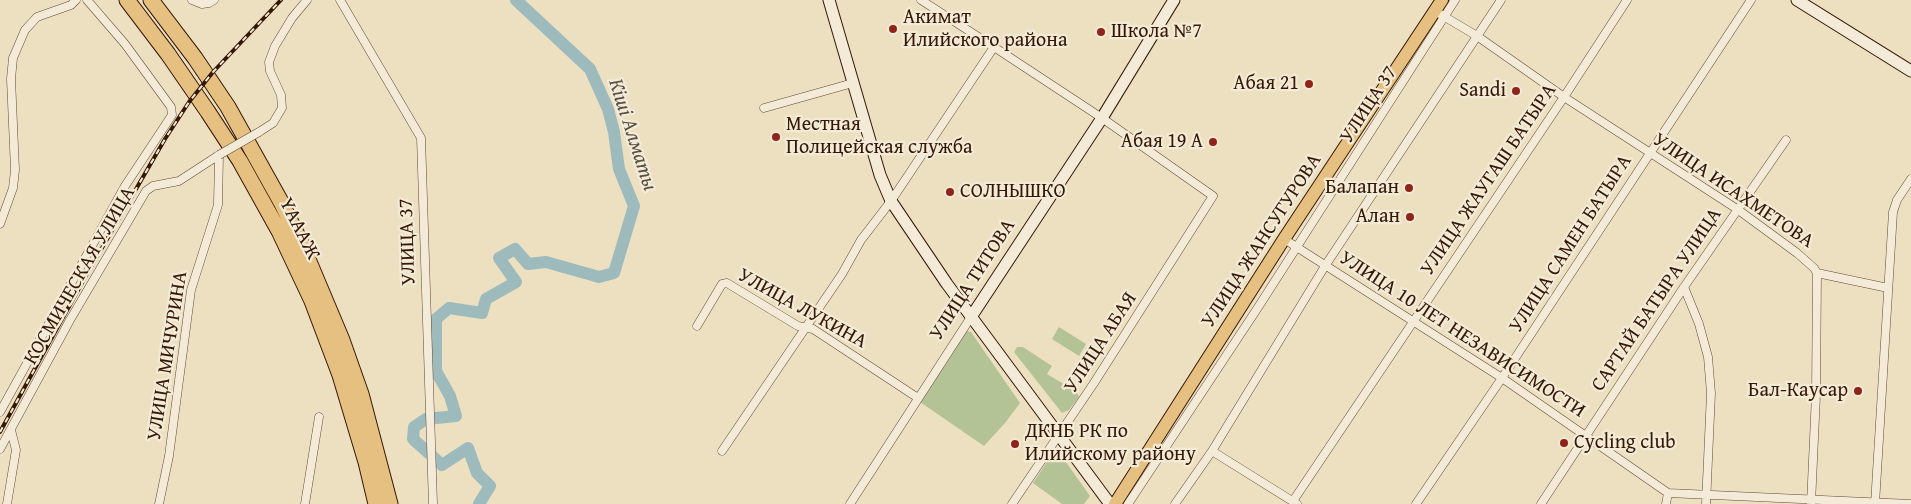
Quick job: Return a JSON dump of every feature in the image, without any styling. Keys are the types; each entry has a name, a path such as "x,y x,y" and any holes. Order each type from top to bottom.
{"highway":[{"name":"ҮАААЖ","path":"128,0 214,120 240,161 279,231 312,301 340,375 366,462 376,504"},
{"name":"ҮАААЖ","path":"151,0 195,58 228,107 281,202 302,245 342,340 361,394 390,504"}],"main road":[{"path":"829,0 880,174 890,201 971,317 1110,504"},
{"name":"УЛИЦА ТИТОВА","path":"971,317 1102,118 1174,0"},
{"path":"1797,0 1911,71"},
{"name":"УЛИЦА ЖАНСУГУРОВА","path":"1116,504 1284,239 1438,5"}],"street":[{"path":"0,224 13,188 14,179 11,78 13,58 25,30 37,17 72,6 76,0"},
{"path":"0,412 125,186 172,115 170,107 125,44 87,0"},
{"path":"192,0 202,4 209,4 214,0"},
{"name":"КОСМИЧЕСКАЯ УЛИЦА","path":"0,449 70,320 146,191 153,186 179,181 273,123 282,108 281,96 270,71 269,62 275,46 292,18 307,0"},
{"name":"УЛИЦА 37","path":"340,0 421,138 433,504"},
{"path":"921,0 1102,118"},
{"name":"УЛИЦА 37","path":"1128,504 1257,309 1455,0"},
{"path":"1175,504 1212,451 1326,266 1501,0"},
{"name":"УЛИЦА ЖАУГАШ БАТЫРА","path":"1295,503 1627,0"},
{"name":"УЛИЦА САМЕН БАТЫРА","path":"1416,504 1502,378 1751,0"},
{"name":"УЛИЦА ИСАХМЕТОВА","path":"1438,5 1477,36 1564,97 1737,209 1797,253 1814,268 1817,273 1816,396 1812,501"},
{"path":"722,451 842,274 861,240 890,201 994,47"},
{"path":"764,108 853,83"},
{"name":"УЛИЦА АБАЯ","path":"1012,504 1060,436 1213,196 1102,118"},
{"name":"САРТАЙ БАТЫРА УЛИЦА","path":"1541,504 1684,287 1786,140"},
{"name":"УЛИЦА МИЧУРИНА","path":"159,504 169,456 191,290 218,205 219,155"},
{"path":"1875,503 1893,212 1897,200 1911,179"},
{"name":"УЛИЦА 10 ЛЕТ НЕЗАВИСИМОСТИ","path":"1284,239 1502,378 1668,493"},
{"path":"1817,273 1888,288"},
{"name":"УЛИЦА ЛУКИНА","path":"697,326 722,284 727,283 798,326 813,330 918,398"},
{"path":"1684,287 1699,324 1708,357 1711,392 1706,504"},
{"name":"УЛИЦА ТИТОВА","path":"850,504 971,317"},
{"path":"305,504 319,417"},
{"path":"7,504 16,450 11,430"},
{"path":"1212,451 1295,503"},
{"path":"1666,504 1668,493 1911,504"}],"green space":[{"path":"1059,327 1086,344 1079,356 1052,339"},
{"path":"966,331 971,332 1020,403 984,446 920,402"},
{"path":"1017,347 1023,347 1052,366 1047,374 1077,392 1079,397 1069,410 1062,413 1014,352"},
{"path":"1086,348 1100,357 1091,371 1077,363"},
{"path":"1056,448 1090,496 1084,504 1062,504 1033,483"}],"waterway":[{"name":"Кіші Алматы","path":"479,504 490,486 477,473 468,448 442,465 413,439 414,427 426,419 456,416 450,396 436,371 436,319 449,308 482,313 486,299 516,282 499,258 515,249 528,264 546,262 599,277 614,273 634,206 619,169 614,132 608,109 590,69 516,0"}],"railway":[{"path":"0,432 88,272 165,139 189,102 213,72 281,0"}],"place":[{"name":"Акимат Илийского района","path":"893,29"},
{"name":"Школа №7","path":"1101,32"},
{"name":"Абая 21","path":"1309,84"},
{"name":"Sandi","path":"1516,91"},
{"name":"Местная Полицейская служба","path":"776,137"},
{"name":"Абая 19 А","path":"1213,142"},
{"name":"Балапан","path":"1409,188"},
{"name":"СОЛНЫШКО","path":"950,192"},
{"name":"Алан","path":"1410,217"},
{"name":"Бал-Каусар","path":"1858,391"},
{"name":"Cycling club","path":"1564,443"},
{"name":"ДКНБ РК по Илийскому району","path":"1015,444"}]}
